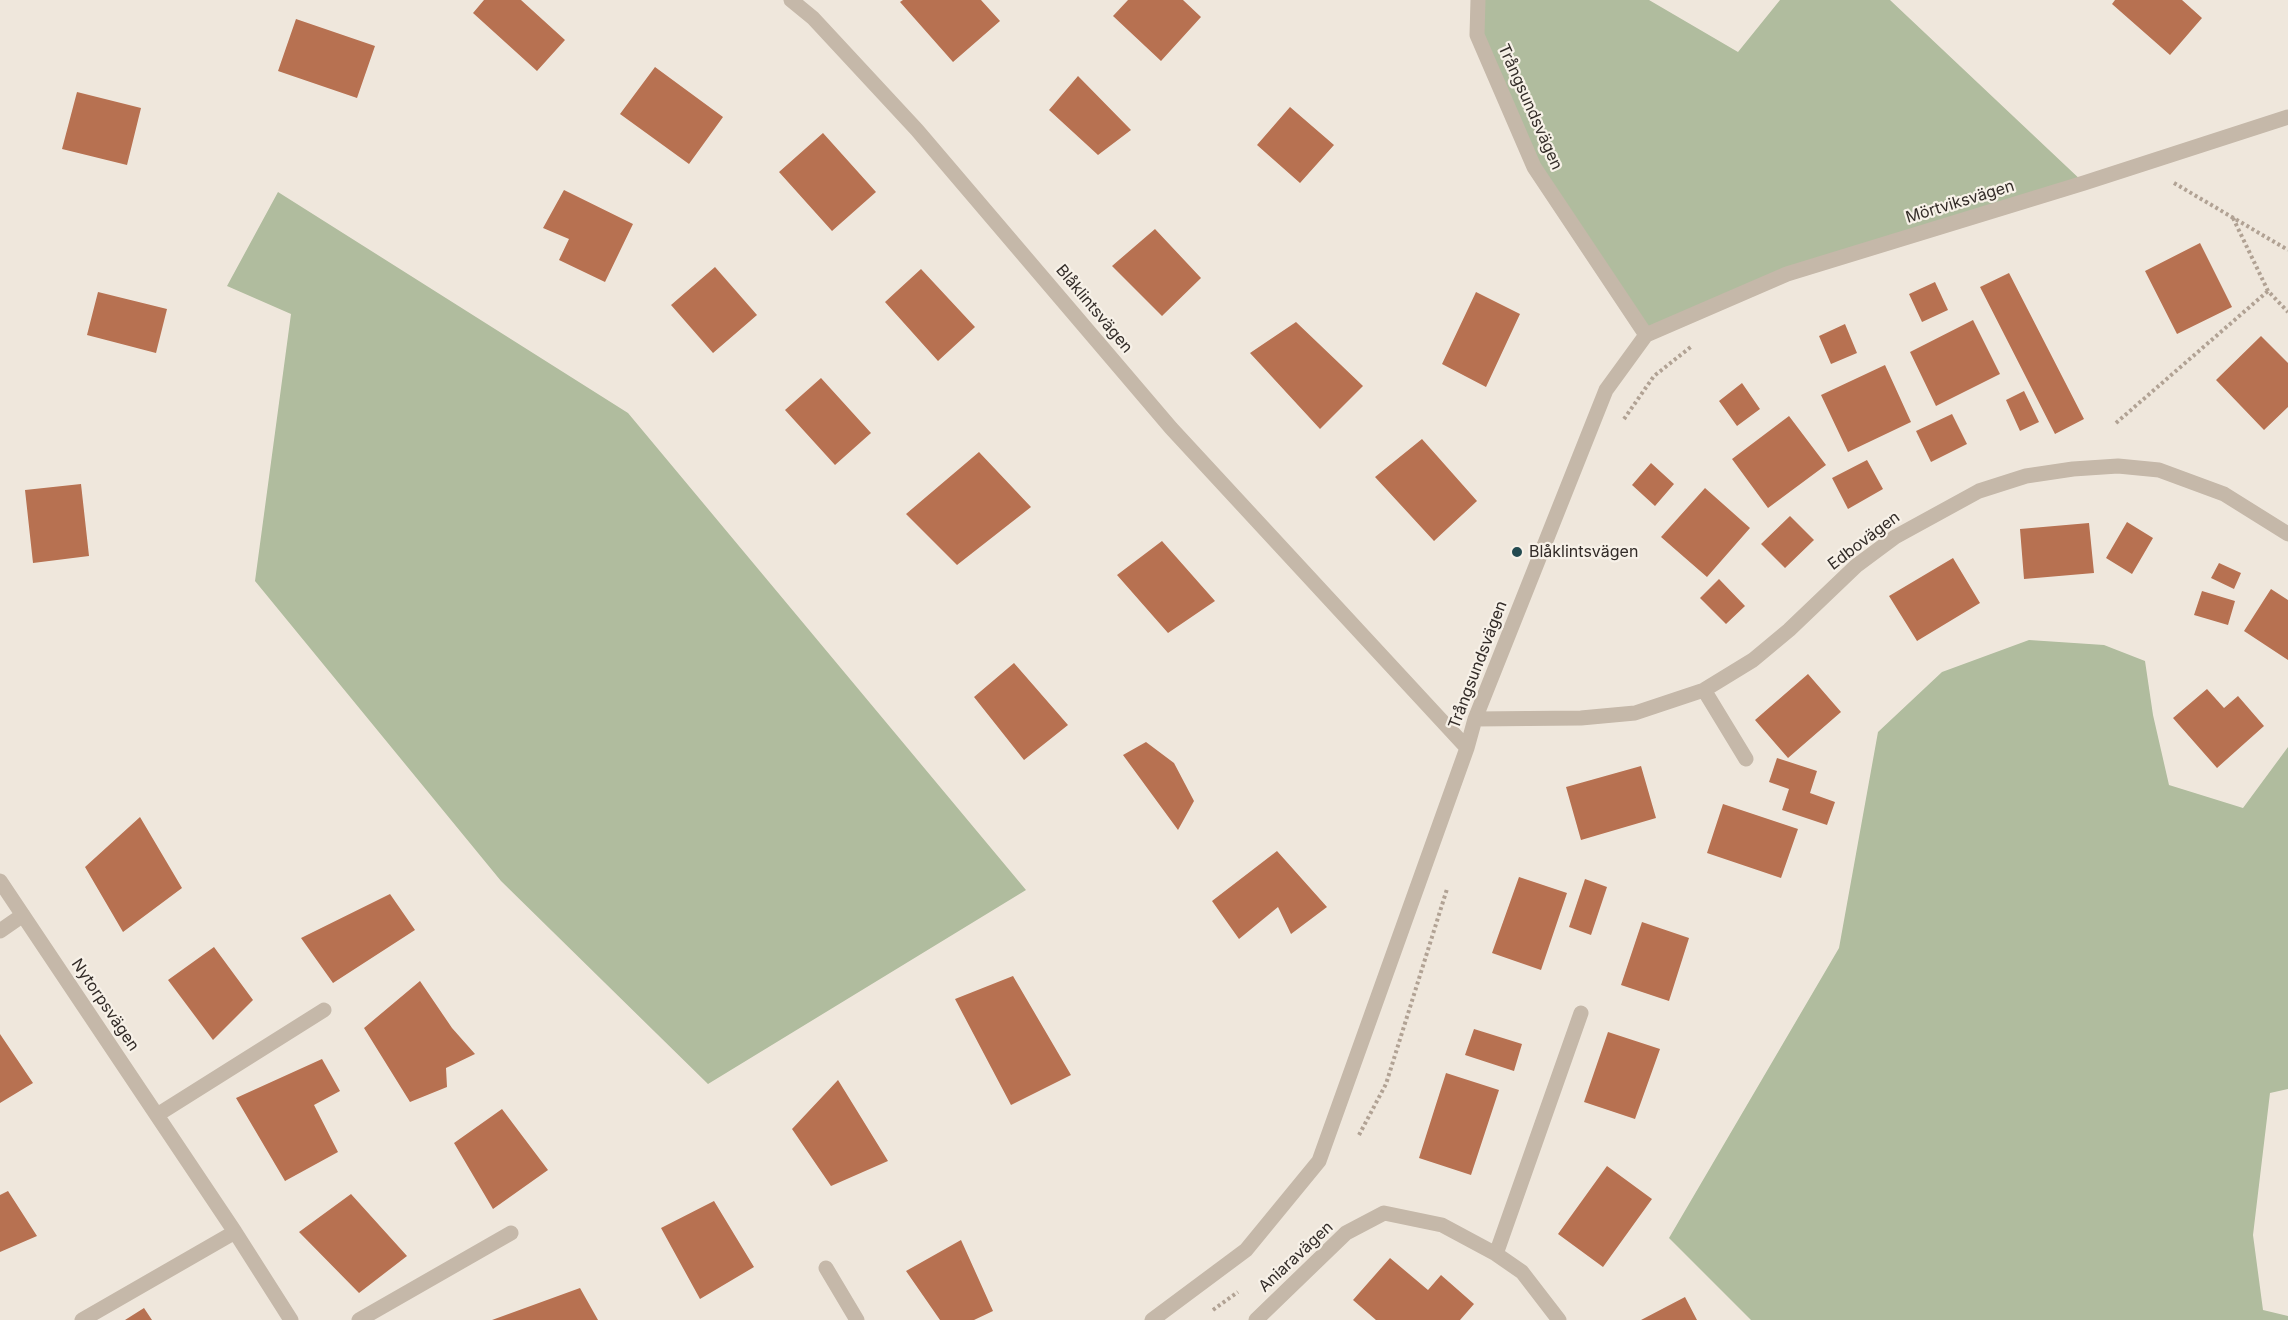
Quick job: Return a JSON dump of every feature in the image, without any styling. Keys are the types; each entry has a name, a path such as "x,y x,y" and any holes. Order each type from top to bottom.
{"street":[{"name":"Blåklintsvägen","path":"791,0 813,18 917,130 1171,428 1467,748"},
{"name":"Trångsundsvägen","path":"1152,1320 1246,1250 1319,1161 1467,748 1475,719 1606,390 1647,335 1534,167 1477,35 1478,0"},
{"name":"Mörtviksvägen","path":"1647,335 1787,274 2084,183 2288,117"},
{"name":"Edbovägen","path":"1475,719 1581,718 1635,713 1704,690 1753,660 1789,630 1857,566 1895,537 1979,491 2026,476 2073,469 2118,466 2159,470 2224,494 2288,534"},
{"path":"1704,690 1746,759"},
{"name":"Nytorpsvägen","path":"0,881 235,1232 291,1320"},
{"path":"0,931 23,915"},
{"path":"157,1115 324,1010"},
{"path":"1496,1254 1581,1013"},
{"name":"Aniaravägen","path":"1256,1320 1346,1233 1384,1213 1442,1225 1496,1254 1522,1272 1559,1320"},
{"path":"82,1320 235,1232"},
{"path":"359,1320 511,1233"},
{"path":"826,1268 857,1320"}],"path":[{"path":"2179,176 2168,179 2288,250"},
{"path":"2233,217 2268,291 2288,312"},
{"path":"2116,423 2268,291"},
{"path":"1621,424 1654,376 1696,342"},
{"path":"1358,1136 1386,1084 1448,886"},
{"path":"1207,1314 1227,1302 1244,1287"}],"green space":[{"path":"1478,0 1649,0 1738,52 1780,0 1890,0 2084,183 1787,274 1646,335 1534,167 1477,35"},
{"path":"278,192 628,413 1026,890 708,1084 501,881 255,581 291,314 227,286"},
{"path":"2029,640 2104,645 2145,661 2153,715 2169,785 2243,808 2288,747 2288,1089 2270,1093 2253,1235 2263,1310 2288,1316 2288,1320 1751,1320 1669,1238 1839,948 1878,732 1942,672"}],"building":[{"path":"484,0 521,0 565,40 537,71 473,13"},
{"path":"903,0 981,0 1000,21 953,62 900,2"},
{"path":"1128,0 1183,0 1201,17 1161,61 1113,16"},
{"path":"2115,0 2182,0 2202,18 2170,55 2112,4"},
{"path":"296,19 375,46 357,98 278,71"},
{"path":"655,67 723,117 689,164 620,114"},
{"path":"1078,76 1131,130 1098,155 1049,110"},
{"path":"77,92 141,108 127,165 62,149"},
{"path":"1290,107 1334,145 1300,183 1257,145"},
{"path":"823,133 876,192 832,231 779,172"},
{"path":"564,190 633,224 605,282 559,260 569,239 543,228"},
{"path":"1155,229 1201,278 1162,316 1112,266"},
{"path":"2200,243 2232,307 2177,334 2145,271"},
{"path":"715,267 757,315 713,353 671,305"},
{"path":"921,269 975,327 938,361 885,302"},
{"path":"2009,273 2084,419 2055,434 1980,287"},
{"path":"1935,282 1948,310 1922,322 1909,294"},
{"path":"98,292 167,309 156,353 87,335"},
{"path":"1476,292 1520,314 1486,387 1442,364"},
{"path":"1973,320 2000,374 1936,406 1910,352"},
{"path":"1296,322 1363,386 1320,429 1250,353"},
{"path":"1845,324 1857,353 1831,364 1819,336"},
{"path":"2261,336 2288,363 2288,407 2264,430 2216,380"},
{"path":"1885,365 1911,422 1848,452 1821,395"},
{"path":"821,378 871,433 835,465 785,410"},
{"path":"1742,383 1760,409 1737,426 1719,401"},
{"path":"2024,391 2039,422 2020,431 2006,400"},
{"path":"1952,414 1967,444 1931,462 1916,431"},
{"path":"1789,416 1826,465 1768,508 1732,459"},
{"path":"1422,439 1477,501 1434,541 1375,477"},
{"path":"979,452 1031,507 957,565 906,514"},
{"path":"1867,460 1883,489 1848,509 1832,478"},
{"path":"1651,463 1674,484 1655,506 1632,485"},
{"path":"81,484 89,556 33,563 25,490"},
{"path":"1705,488 1750,528 1707,577 1661,537"},
{"path":"1790,516 1814,540 1785,568 1761,544"},
{"path":"2127,522 2153,538 2132,574 2106,558"},
{"path":"2089,523 2094,573 2024,579 2020,529"},
{"path":"1162,541 1215,601 1168,633 1117,575"},
{"path":"1953,558 1980,603 1917,641 1889,596"},
{"path":"2219,563 2241,573 2234,589 2211,578"},
{"path":"1719,579 1745,606 1726,624 1700,598"},
{"path":"2271,589 2288,600 2288,660 2244,631"},
{"path":"2202,591 2235,601 2228,625 2194,615"},
{"path":"1014,663 1068,725 1024,760 974,697"},
{"path":"1808,674 1841,712 1788,758 1755,720"},
{"path":"2207,689 2224,708 2238,696 2264,726 2217,768 2173,718"},
{"path":"1146,742 1174,763 1194,801 1178,830 1123,755"},
{"path":"1777,758 1817,771 1810,793 1835,802 1827,825 1782,810 1789,789 1769,782"},
{"path":"1641,766 1656,818 1581,840 1566,787"},
{"path":"1723,804 1798,829 1781,878 1707,853"},
{"path":"140,817 182,888 123,932 85,867"},
{"path":"1277,851 1327,907 1291,934 1278,907 1239,939 1212,901"},
{"path":"1519,877 1567,893 1541,970 1492,953"},
{"path":"1585,879 1607,887 1591,935 1569,927"},
{"path":"390,894 415,930 333,983 301,938"},
{"path":"1642,922 1689,938 1669,1001 1621,985"},
{"path":"214,947 253,1000 213,1040 168,980"},
{"path":"1013,976 1071,1075 1011,1105 955,999"},
{"path":"420,981 452,1028 475,1054 446,1068 447,1087 410,1102 364,1028"},
{"path":"1474,1029 1522,1044 1514,1071 1465,1055"},
{"path":"1608,1032 1660,1049 1635,1119 1584,1102"},
{"path":"0,1034 33,1083 0,1103"},
{"path":"322,1059 340,1091 314,1105 338,1152 285,1181 236,1098"},
{"path":"1446,1073 1499,1090 1471,1175 1419,1158"},
{"path":"838,1080 888,1161 831,1186 792,1129"},
{"path":"502,1109 548,1170 493,1209 454,1143"},
{"path":"1607,1166 1652,1199 1603,1267 1558,1234"},
{"path":"8,1191 37,1236 0,1252 0,1195"},
{"path":"351,1194 407,1256 359,1293 299,1232"},
{"path":"714,1201 754,1267 700,1299 661,1228"},
{"path":"961,1240 993,1311 974,1320 940,1320 906,1271"},
{"path":"1390,1258 1428,1290 1441,1275 1474,1304 1460,1320 1376,1320 1353,1300"},
{"path":"580,1288 598,1320 492,1320"},
{"path":"1685,1297 1697,1320 1641,1320"},
{"path":"144,1308 152,1320 125,1320"}],"place":[{"name":"Blåklintsvägen","path":"1517,552"}]}
